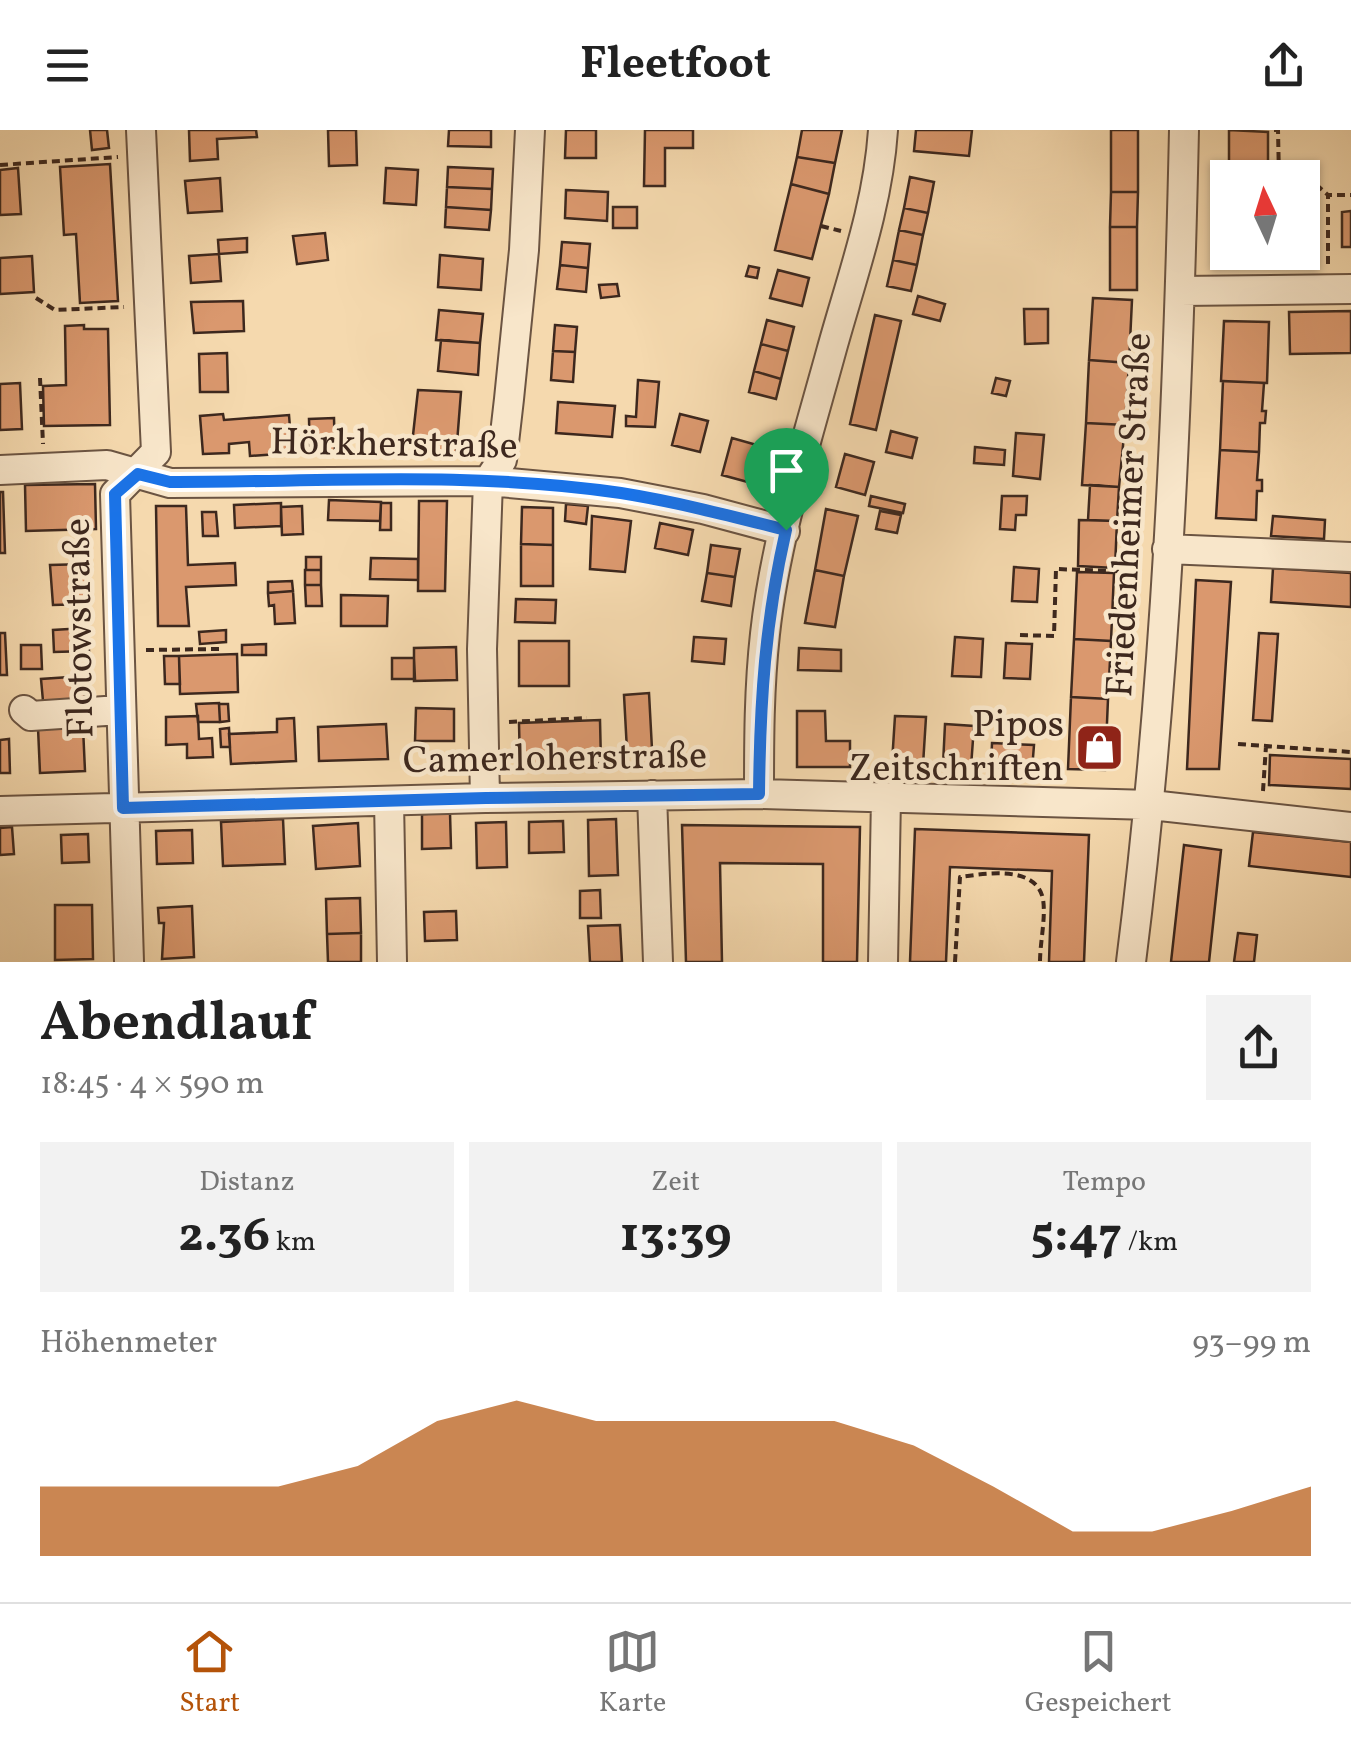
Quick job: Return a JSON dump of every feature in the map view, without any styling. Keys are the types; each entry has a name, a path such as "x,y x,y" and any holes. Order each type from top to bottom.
{"street":[{"path":"486,798 482,649 488,481 502,460 524,250 530,130"},
{"path":"759,794 765,633 786,530 832,348 853,283 881,164 884,130"},
{"name":"Friedenheimer Straße","path":"1131,962 1151,804 1167,561 1181,291 1184,130"},
{"name":"Flotowstraße","path":"129,962 115,494 156,452 142,143"},
{"path":"1181,291 1340,288"},
{"name":"Hörkherstraße","path":"0,470 107,466 170,482 488,481 620,493 704,508 786,530"},
{"path":"1167,561 1351,557"},
{"path":"24,710 31,716 120,710"},
{"name":"Camerloherstraße","path":"0,811 759,794 1151,804 1351,827"},
{"path":"652,795 658,962"},
{"path":"883,962 886,797"},
{"path":"388,801 392,962"}],"path":[{"path":"1274,130 1278,130 1279,160"},
{"path":"0,165 142,143"},
{"path":"1320,188 1328,195 1340,288"},
{"path":"1328,195 1351,195"},
{"path":"36,298 55,310 149,306"},
{"path":"1130,342 1160,343"},
{"path":"40,378 43,451"},
{"path":"1020,636 1054,636 1056,569 1167,561"},
{"path":"1112,609 1127,609"},
{"path":"135,651 220,649"},
{"path":"1110,668 1128,668"},
{"path":"484,723 587,718"},
{"path":"1238,744 1351,752"},
{"path":"1261,816 1266,746"},
{"path":"955,962 960,877 996,873 1024,877 1038,887 1043,899 1040,962"}],"building":[{"path":"90,130 107,130 109,148 92,150"},
{"path":"189,130 256,130 257,137 217,139 218,159 190,161"},
{"path":"328,130 356,130 357,165 329,166"},
{"path":"449,130 491,130 491,147 448,146"},
{"path":"566,130 596,130 596,158 565,158"},
{"path":"645,130 693,130 693,148 665,148 665,186 644,186"},
{"path":"802,130 842,130 835,163 797,157"},
{"path":"916,130 972,130 969,156 914,151"},
{"path":"1111,130 1138,130 1138,192 1111,192"},
{"path":"1229,130 1268,132 1268,160 1229,160"},
{"path":"797,157 835,163 829,194 791,184"},
{"path":"110,164 118,301 80,303 76,234 64,235 60,167"},
{"path":"448,167 493,169 492,189 447,187"},
{"path":"18,168 21,214 0,215 0,170"},
{"path":"386,168 418,170 416,205 384,203"},
{"path":"910,177 934,182 928,213 904,208"},
{"path":"220,178 222,211 188,213 185,181"},
{"path":"791,184 829,194 812,259 775,250"},
{"path":"447,187 492,189 491,210 446,207"},
{"path":"566,190 608,192 607,221 565,218"},
{"path":"1111,192 1138,192 1137,227 1110,227"},
{"path":"446,207 491,210 489,230 445,227"},
{"path":"613,207 637,207 637,228 613,228"},
{"path":"904,208 928,213 923,235 899,230"},
{"path":"1351,211 1351,247 1342,247 1342,212"},
{"path":"1110,227 1137,227 1137,290 1110,290"},
{"path":"899,230 923,235 917,265 893,260"},
{"path":"325,233 328,260 297,264 293,236"},
{"path":"247,238 247,252 219,254 218,240"},
{"path":"562,242 590,244 588,268 560,265"},
{"path":"219,254 221,281 191,283 189,256"},
{"path":"440,255 483,259 481,290 438,287"},
{"path":"32,256 34,292 0,294 0,258"},
{"path":"893,260 917,265 911,291 887,286"},
{"path":"560,265 588,268 586,292 557,289"},
{"path":"749,266 759,268 757,278 746,276"},
{"path":"778,270 809,278 802,306 770,298"},
{"path":"617,284 619,296 601,298 599,285"},
{"path":"918,296 945,304 940,321 913,314"},
{"path":"1093,298 1132,300 1129,363 1089,360"},
{"path":"243,301 244,331 194,333 191,302"},
{"path":"1024,309 1048,309 1048,343 1025,344"},
{"path":"439,310 483,314 480,343 436,340"},
{"path":"1351,311 1351,353 1290,354 1289,312"},
{"path":"875,315 901,321 876,430 850,424"},
{"path":"767,320 794,327 788,351 761,344"},
{"path":"1224,321 1269,322 1267,383 1221,381"},
{"path":"84,325 84,329 108,329 110,425 44,426 43,386 66,385 65,326"},
{"path":"555,325 577,327 575,352 553,351"},
{"path":"441,340 480,343 478,375 438,371"},
{"path":"761,344 788,351 781,379 754,371"},
{"path":"553,351 575,352 573,382 551,380"},
{"path":"227,353 228,392 200,392 199,354"},
{"path":"1089,360 1129,363 1125,425 1086,423"},
{"path":"754,371 781,379 776,399 749,392"},
{"path":"996,378 1010,381 1006,396 992,393"},
{"path":"638,380 659,382 655,427 626,426 626,416 636,417"},
{"path":"1223,381 1264,383 1262,411 1266,411 1265,423 1260,423 1259,452 1220,450"},
{"path":"20,383 22,429 0,430 0,384"},
{"path":"418,390 461,392 456,456 411,453"},
{"path":"558,402 615,406 612,437 556,433"},
{"path":"223,414 224,420 289,415 292,453 250,456 249,442 229,444 229,453 203,454 200,416"},
{"path":"680,414 708,421 700,452 672,445"},
{"path":"334,418 335,454 310,454 309,419"},
{"path":"1086,423 1125,425 1119,487 1082,485"},
{"path":"891,431 917,438 912,458 886,452"},
{"path":"1016,433 1044,435 1040,479 1013,476"},
{"path":"732,438 764,447 755,484 722,475"},
{"path":"975,447 1005,450 1004,465 974,463"},
{"path":"1220,450 1259,452 1257,480 1262,480 1262,491 1257,491 1256,520 1216,518"},
{"path":"845,454 874,462 865,495 836,487"},
{"path":"95,484 96,529 26,531 25,485"},
{"path":"1090,485 1119,487 1117,521 1088,520"},
{"path":"3,492 5,553 0,553"},
{"path":"871,496 905,504 903,513 869,506"},
{"path":"1002,496 1027,496 1026,515 1016,515 1015,530 1000,529"},
{"path":"329,500 381,502 380,521 328,520"},
{"path":"419,501 447,501 445,591 418,591"},
{"path":"281,503 281,526 235,528 234,505"},
{"path":"381,503 391,503 391,530 380,530"},
{"path":"566,504 588,506 586,524 565,521"},
{"path":"156,506 186,506 188,565 235,563 236,585 186,587 189,626 158,626"},
{"path":"302,506 303,534 282,535 281,507"},
{"path":"522,507 553,508 553,545 521,544"},
{"path":"826,509 858,516 844,576 815,570"},
{"path":"880,511 901,515 897,533 876,529"},
{"path":"202,512 216,512 218,536 203,536"},
{"path":"592,516 631,521 625,572 590,569"},
{"path":"1273,516 1325,520 1324,539 1271,536"},
{"path":"1079,520 1117,521 1115,568 1078,566"},
{"path":"660,523 693,530 688,555 655,548"},
{"path":"521,544 553,545 553,586 521,586"},
{"path":"711,545 740,549 735,577 707,573"},
{"path":"306,557 321,557 321,570 306,570"},
{"path":"371,558 418,559 418,580 370,579"},
{"path":"87,564 88,604 53,605 50,565"},
{"path":"1014,567 1039,569 1037,602 1012,601"},
{"path":"1273,568 1351,573 1351,607 1271,602"},
{"path":"305,570 321,570 321,585 305,585"},
{"path":"815,570 844,576 835,627 805,623"},
{"path":"1077,572 1114,573 1111,641 1074,639"},
{"path":"707,573 735,577 731,606 702,601"},
{"path":"1196,580 1231,582 1219,769 1187,769"},
{"path":"292,581 293,591 268,593 268,582"},
{"path":"305,585 321,585 322,606 306,606"},
{"path":"293,591 295,623 275,624 274,605 269,606 268,593"},
{"path":"341,595 388,596 387,626 341,626"},
{"path":"516,599 556,600 555,623 515,622"},
{"path":"88,629 89,651 54,652 53,630"},
{"path":"226,630 226,642 200,644 199,632"},
{"path":"0,633 5,633 7,675 0,675"},
{"path":"1259,633 1278,634 1272,721 1253,720"},
{"path":"694,637 726,639 724,664 692,661"},
{"path":"955,637 983,639 981,677 952,676"},
{"path":"1074,639 1111,641 1108,699 1071,697"},
{"path":"519,641 569,641 569,686 519,686"},
{"path":"1006,643 1032,644 1030,679 1004,678"},
{"path":"266,644 266,655 242,655 242,645"},
{"path":"21,645 41,645 42,669 21,669"},
{"path":"456,647 457,680 414,681 414,648"},
{"path":"799,648 841,650 841,671 798,670"},
{"path":"237,654 238,692 180,694 179,656"},
{"path":"164,656 179,656 180,684 165,684"},
{"path":"392,658 414,658 415,679 392,679"},
{"path":"84,676 85,709 44,712 41,679"},
{"path":"649,693 652,749 627,751 624,695"},
{"path":"1071,697 1108,699 1105,770 1068,769"},
{"path":"219,703 220,722 198,722 196,704"},
{"path":"219,704 228,704 229,721 220,722"},
{"path":"416,708 454,709 454,741 415,741"},
{"path":"797,711 825,711 826,741 850,741 850,767 797,767"},
{"path":"198,716 199,739 212,738 213,757 187,758 187,744 166,745 166,717"},
{"path":"895,716 926,717 923,765 892,763"},
{"path":"294,718 296,761 231,764 229,734 277,732 277,719"},
{"path":"600,720 601,763 520,766 519,723"},
{"path":"386,724 388,759 319,761 318,727"},
{"path":"945,724 974,726 971,767 943,765"},
{"path":"83,727 85,771 40,773 38,728"},
{"path":"229,728 230,747 221,747 220,729"},
{"path":"9,739 10,773 0,773 0,740"},
{"path":"992,743 1034,745 1032,770 991,768"},
{"path":"1270,755 1351,759 1351,789 1269,785"},
{"path":"450,813 451,848 422,849 422,814"},
{"path":"283,819 285,864 223,866 221,822"},
{"path":"616,819 618,875 589,876 588,820"},
{"path":"563,821 564,852 529,853 529,822"},
{"path":"506,822 507,867 477,868 476,823"},
{"path":"358,823 360,866 316,869 313,826"},
{"path":"682,825 860,827 857,962 823,962 823,864 720,863 722,962 686,962"},
{"path":"12,827 14,854 0,855 0,828"},
{"path":"915,829 1089,835 1084,962 1049,962 1052,871 950,867 946,962 910,962"},
{"path":"192,830 193,863 157,864 156,831"},
{"path":"1253,832 1351,842 1351,877 1249,866"},
{"path":"88,834 89,862 62,863 61,835"},
{"path":"1184,845 1221,850 1209,962 1171,962"},
{"path":"600,890 601,918 580,918 580,891"},
{"path":"360,898 361,933 327,934 326,899"},
{"path":"55,905 92,905 93,959 55,960"},
{"path":"192,906 194,957 162,959 164,923 159,923 158,908"},
{"path":"456,911 457,940 425,941 424,912"},
{"path":"620,925 622,962 590,962 588,926"},
{"path":"361,933 361,962 328,962 327,934"},
{"path":"1238,933 1257,935 1254,962 1234,962"}],"place":[{"name":"Pipos Zeitschriften","path":"1099,748"}],"route":[{"path":"138,474 170,482 488,481 620,493 704,508 786,530 765,633 759,794 123,808 115,494 138,474"}]}
